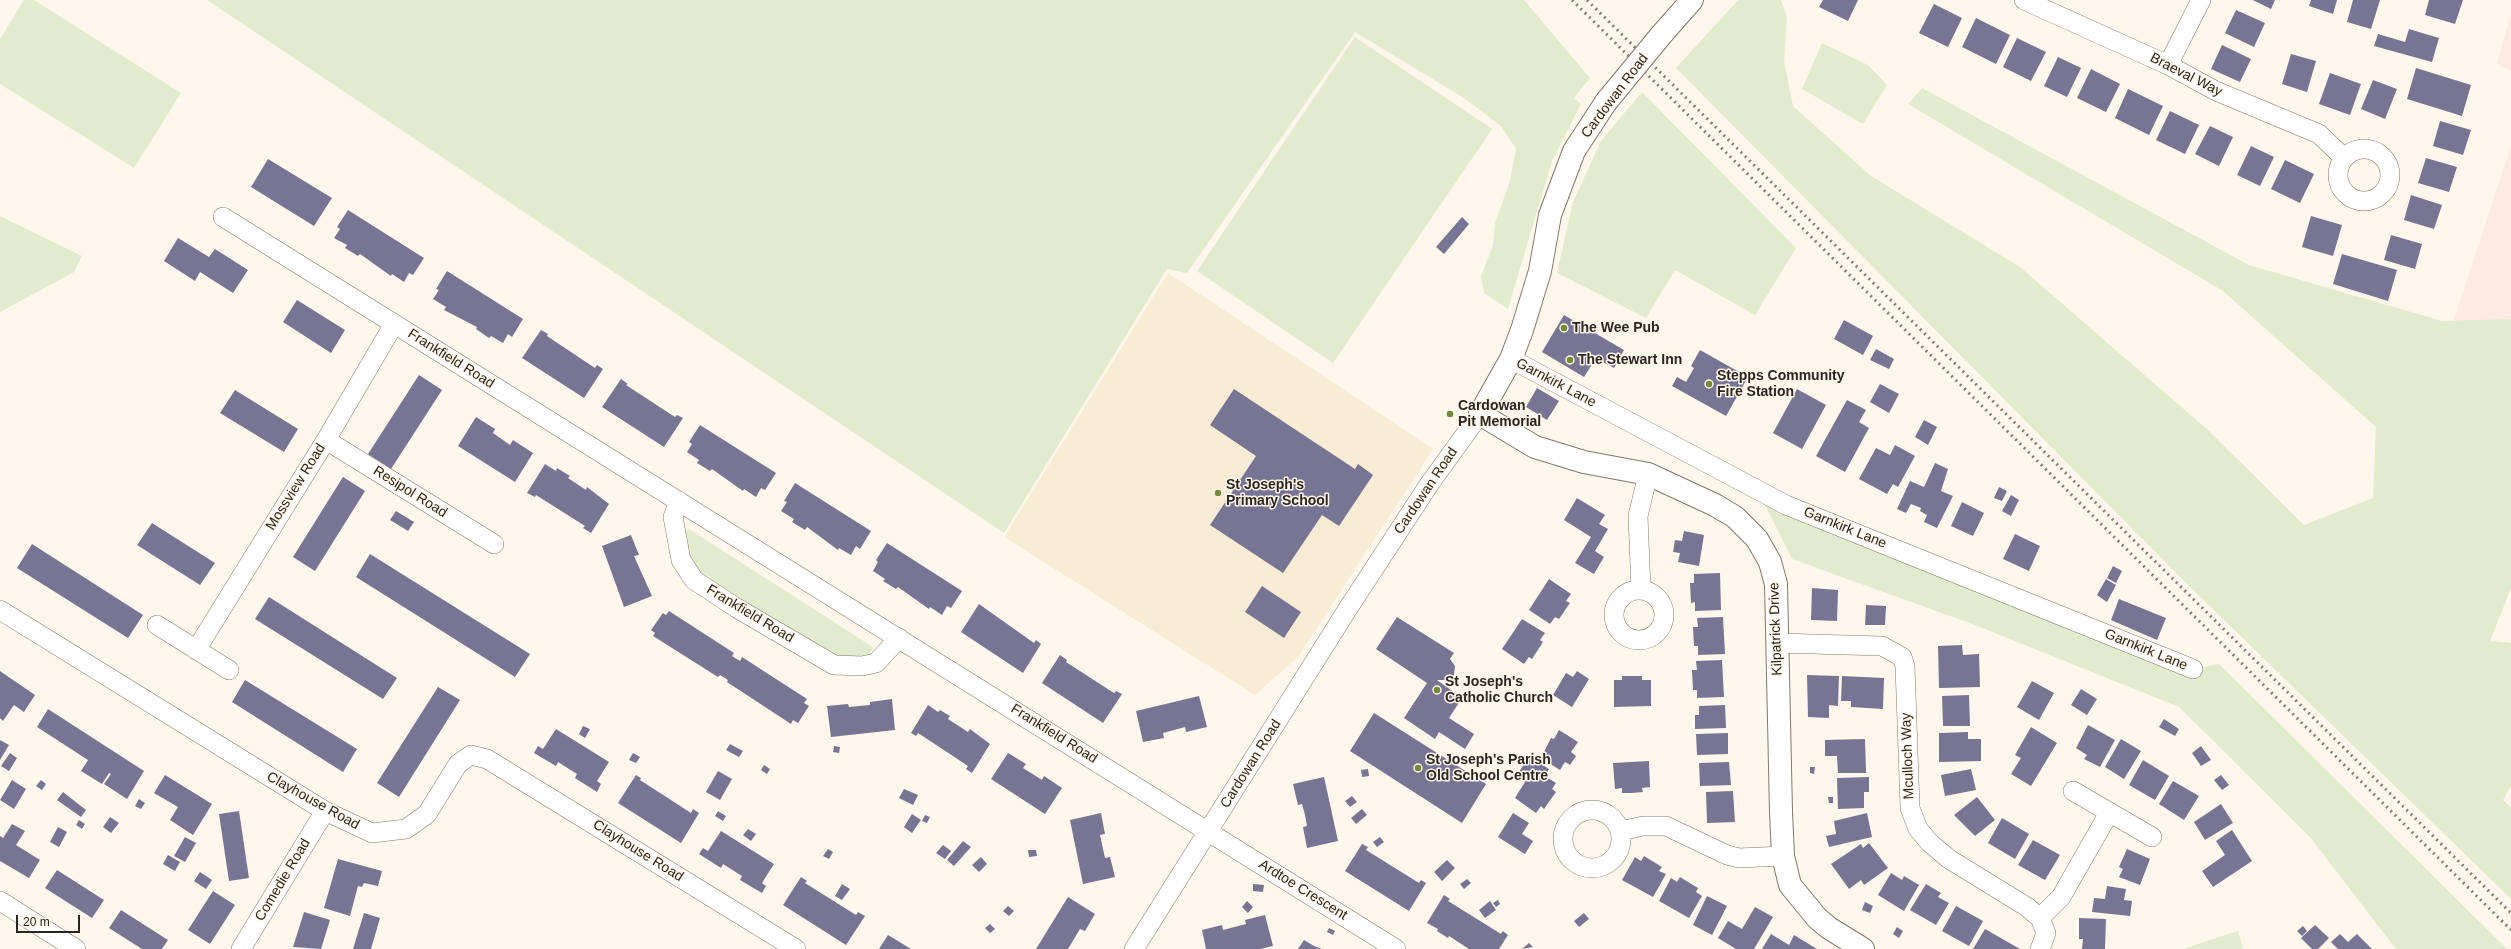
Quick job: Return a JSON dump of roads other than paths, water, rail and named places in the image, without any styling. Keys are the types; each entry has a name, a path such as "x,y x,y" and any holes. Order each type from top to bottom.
{"street":[{"name":"Cardowan Road","path":"1134,949 1210,831 1347,610 1430,483 1480,414 1511,359 1540,271 1550,214 1574,150 1606,102 1692,0"},
{"name":"Braeval Way","path":"2024,0 2168,65 2216,91 2319,134 2344,157"},
{"path":"2168,65 2201,0"},
{"name":"Frankfield Road","path":"223,217 1210,831"},
{"name":"Mossview Road","path":"196,650 326,440 394,324"},
{"name":"Garnkirk Lane","path":"1511,359 1786,505 2193,669"},
{"name":"Kilpatrick Drive","path":"1480,414 1535,447 1584,462 1648,474 1715,505 1735,518 1757,539 1770,562 1776,584 1783,856 1790,885 1809,910 1829,928 1863,949"},
{"name":"Resipol Road","path":"326,440 494,544"},
{"path":"1641,590 1638,516 1648,474"},
{"name":"Frankfield Road","path":"679,501 673,516 681,560 694,580 735,607 834,665 862,666 876,663 899,638"},
{"name":"Clayhouse Road","path":"0,610 325,811 372,833 406,829 427,814 458,764 471,755 487,759 796,949"},
{"path":"157,625 228,670"},
{"name":"Mculloch Way","path":"1778,643 1882,646 1902,657 1905,666 1910,808 1918,829 1930,843 1949,858 2028,907 2040,918"},
{"path":"2073,791 2152,837"},
{"name":"Comedie Road","path":"241,949 325,811"},
{"path":"2040,949 2046,933 2040,918 2061,897 2109,813"},
{"path":"1621,831 1643,826 1666,826 1727,855 1739,858 1783,856"},
{"name":"Ardtoe Crescent","path":"1210,831 1396,949"},
{"path":"0,900 76,949"}],"railway":[{"path":"1572,0 2511,930"},
{"path":"1587,0 2511,913"}],"place":[{"name":"The Wee Pub","path":"1564,328"},
{"name":"The Stewart Inn","path":"1570,360"},
{"name":"Stepps Community Fire Station","path":"1709,384"},
{"name":"Cardowan Pit Memorial","path":"1450,414"},
{"name":"St Joseph's Primary School","path":"1218,493"},
{"name":"St Joseph's Catholic Church","path":"1437,690"},
{"name":"St Joseph's Parish Old School Centre","path":"1418,768"}]}
